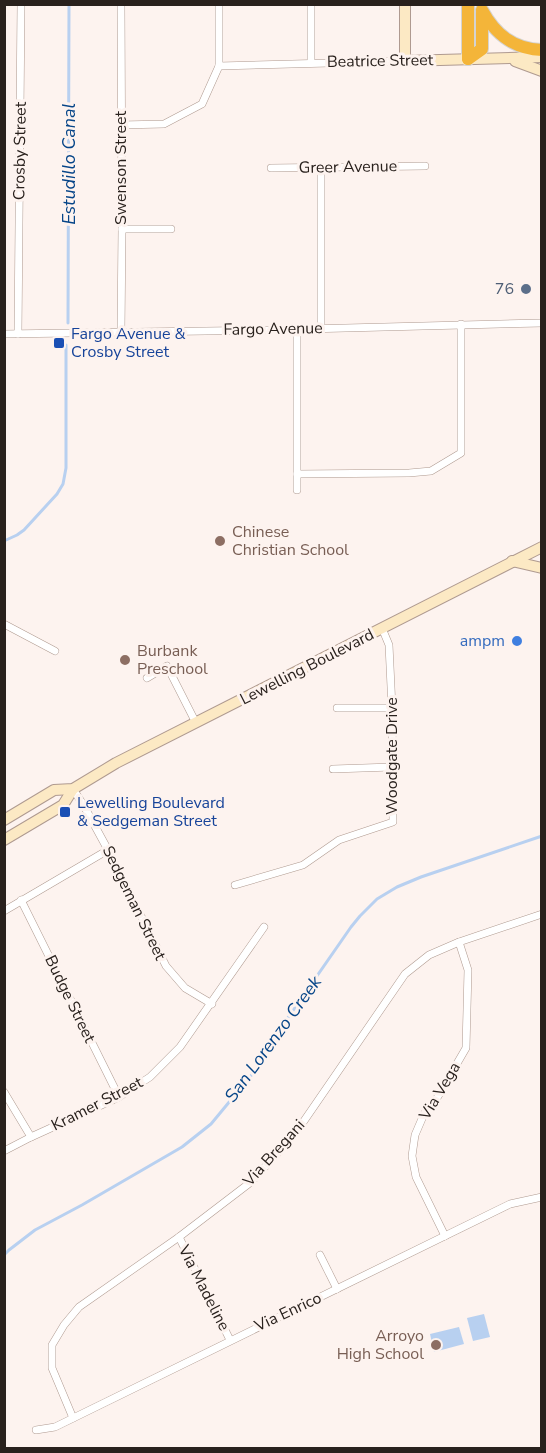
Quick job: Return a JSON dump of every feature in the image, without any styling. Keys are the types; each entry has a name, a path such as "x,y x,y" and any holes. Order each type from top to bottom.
{"highway":[{"path":"468,4 468,59"},
{"path":"468,59 482,49 482,7"},
{"path":"482,7 497,33 518,46 542,50"},
{"path":"518,46 542,40"}],"main road":[{"path":"405,4 405,61"},
{"name":"Beatrice Street","path":"405,61 542,57"},
{"path":"509,59 542,71"},
{"name":"Lewelling Boulevard","path":"4,840 63,804 73,789 116,763 540,545"},
{"path":"512,561 542,568"},
{"name":"Lewelling Boulevard","path":"4,820 54,790 73,789"}],"street":[{"name":"Crosby Street","path":"18,334 21,4"},
{"name":"Swenson Street","path":"121,4 121,332"},
{"path":"121,124 164,124 202,104 219,66 219,4"},
{"path":"311,4 311,63"},
{"name":"Beatrice Street","path":"219,66 405,61"},
{"name":"Greer Avenue","path":"271,168 425,166"},
{"path":"321,168 321,328"},
{"path":"122,229 171,229"},
{"name":"Fargo Avenue","path":"4,334 542,323"},
{"path":"297,474 431,471 461,453 461,324"},
{"path":"297,329 297,490"},
{"path":"4,624 55,651"},
{"name":"Woodgate Drive","path":"235,885 303,865 339,840 393,822 390,645 382,628"},
{"path":"147,678 167,666 196,723"},
{"path":"337,708 392,708"},
{"path":"333,769 392,767"},
{"name":"Sedgeman Street","path":"73,789 108,850 166,966 185,987 212,1004"},
{"path":"4,911 108,850"},
{"name":"Budge Street","path":"21,900 119,1097"},
{"name":"Via Bregani","path":"73,1418 52,1368 52,1345 64,1325 79,1307 251,1182 295,1134 405,974 429,955 459,942 542,914"},
{"name":"Kramer Street","path":"4,1151 119,1097 150,1077 180,1047 264,927"},
{"name":"Via Vega","path":"445,1236 416,1177 412,1156 415,1135 424,1113 437,1098 466,1048 468,970 459,942"},
{"path":"4,1092 31,1137"},
{"name":"Via Enrico","path":"36,1430 55,1426 73,1418 510,1204 542,1197"},
{"name":"Via Madeline","path":"178,1237 230,1340"},
{"path":"320,1255 337,1289"}],"water":[{"path":"484,1314 490,1337 473,1341 467,1318"},
{"path":"459,1327 464,1344 434,1352 430,1334"}],"waterway":[{"name":"Estudillo Canal","path":"68,323 69,4"},
{"name":"Estudillo Canal","path":"4,541 24,530 57,494 63,484 66,468 66,345"},
{"name":"San Lorenzo Creek","path":"4,1255 35,1230 182,1147 211,1124 254,1072 285,1022 351,927 377,899 421,877 542,836"}],"place":[{"name":"76","path":"526,289"},
{"name":"Fargo Avenue & Crosby Street","path":"59,343"},
{"name":"Chinese Christian School","path":"220,541"},
{"name":"ampm","path":"517,641"},
{"name":"Burbank Preschool","path":"125,660"},
{"name":"Lewelling Boulevard & Sedgeman Street","path":"65,812"},
{"name":"Arroyo High School","path":"436,1345"}]}
